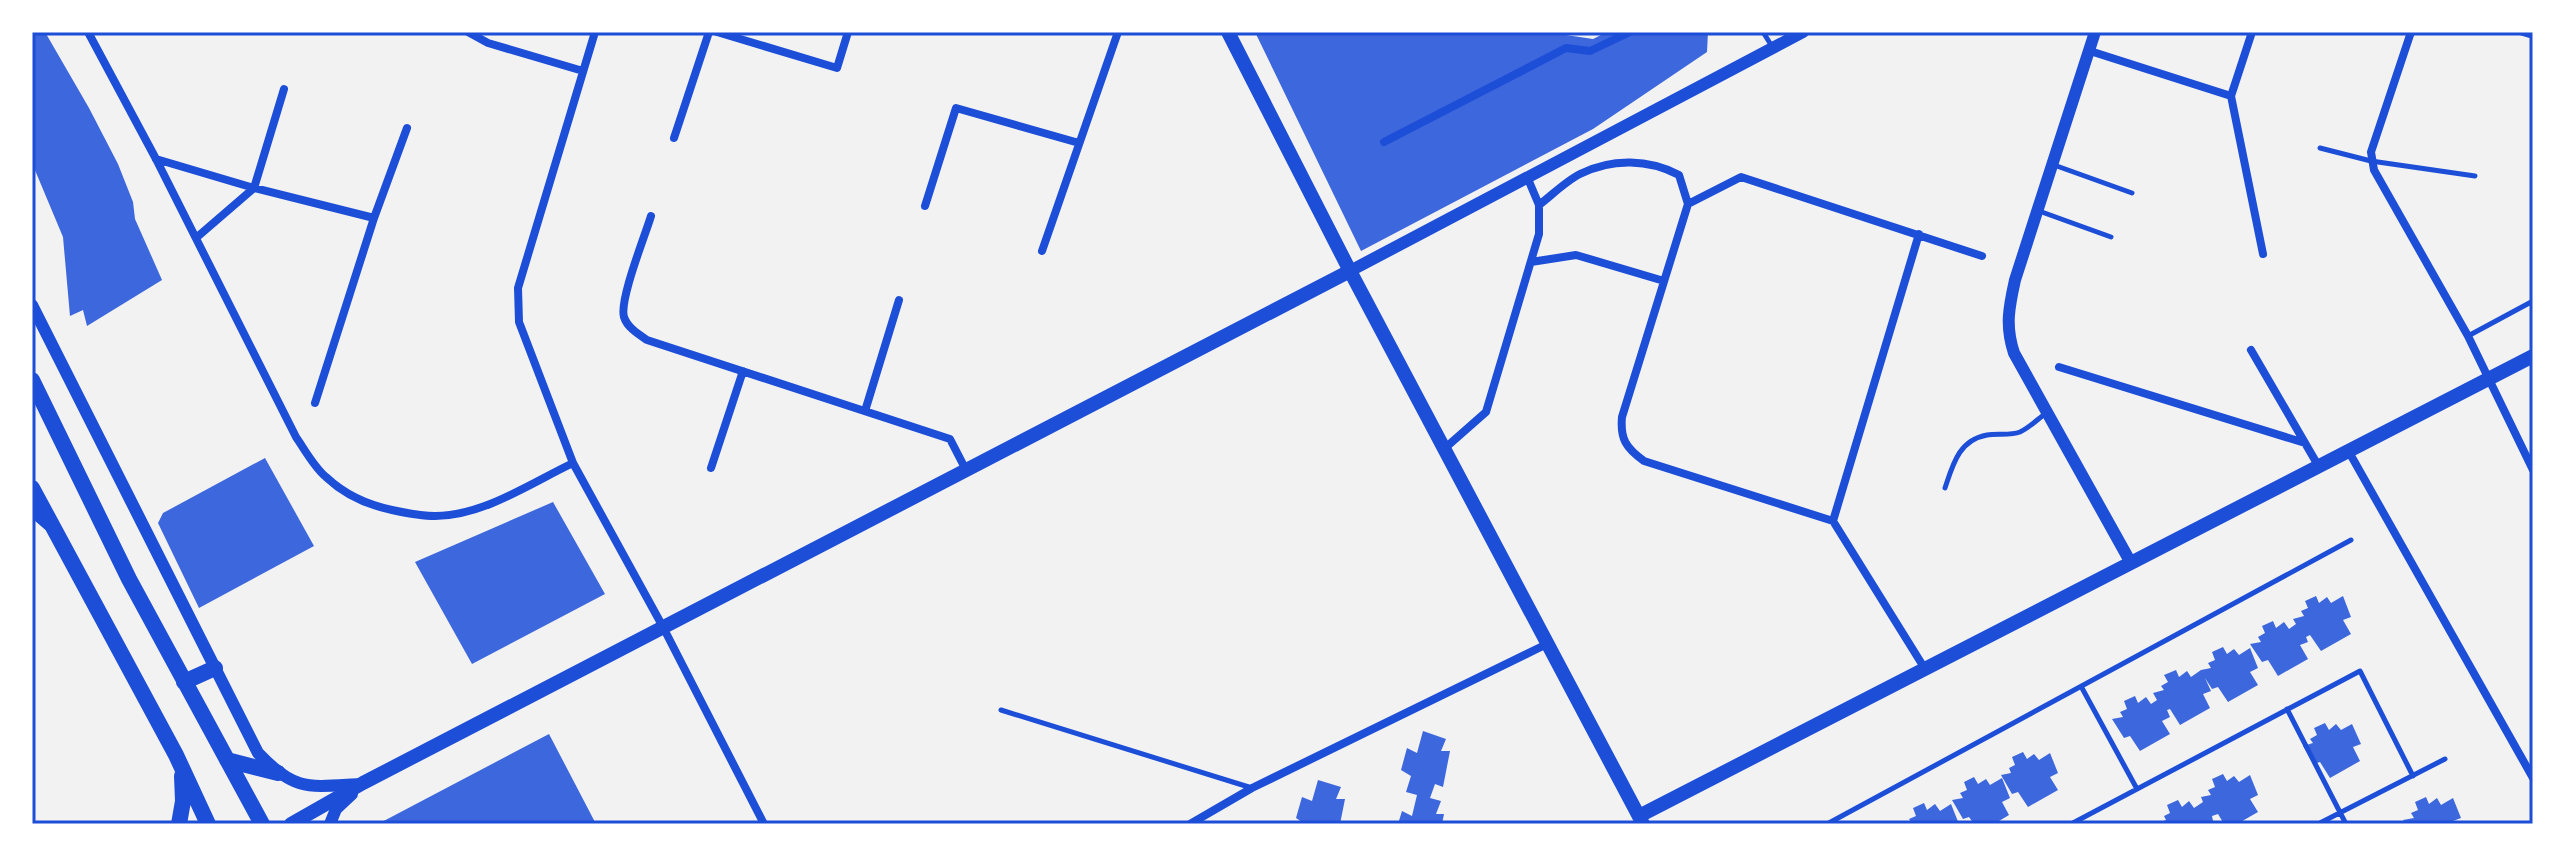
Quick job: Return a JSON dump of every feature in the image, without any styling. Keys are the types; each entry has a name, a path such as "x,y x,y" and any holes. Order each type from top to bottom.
{"main road":[{"path":"1228,32 1350,271 1641,820 1925,669 2533,356"},
{"path":"291,824 363,783 1350,271"},
{"path":"32,380 129,579 262,824"},
{"path":"32,488 176,755 208,824"},
{"path":"184,682 215,668"},
{"path":"176,755 183,780 179,824"},
{"path":"227,760 278,773"}],"street":[{"path":"88,32 156,159 296,437 324,476 352,496 386,509 435,516 464,512 573,463"},
{"path":"468,32 488,43 583,71"},
{"path":"595,32 518,288 519,322 573,463 663,627 764,824"},
{"path":"674,138 709,32"},
{"path":"717,32 837,68 848,32"},
{"path":"1042,251 1118,32"},
{"path":"1384,142 1566,48 1590,51 1630,32"},
{"path":"1350,271 1803,32"},
{"path":"2095,32 2015,280 2007,316 2008,335 2014,353 2131,563"},
{"path":"2252,32 2231,96 2263,254"},
{"path":"2411,32 2371,152 2371,161 2468,336 2533,470"},
{"path":"2523,32 2533,35"},
{"path":"2090,51 2231,96"},
{"path":"196,238 254,188 284,89"},
{"path":"925,206 956,108 1079,143"},
{"path":"315,403 374,218 407,128"},
{"path":"156,159 374,218"},
{"path":"1539,205 1580,174 1616,163 1660,165 1679,175 1688,204 1622,417 1620,435 1628,450 1644,461 1833,521 1925,669"},
{"path":"1688,204 1741,177 1982,256"},
{"path":"1444,449 1486,412 1539,234 1539,205 1528,179"},
{"path":"651,216 624,301 624,317 632,329 647,340 950,439 966,470"},
{"path":"1833,521 1919,234"},
{"path":"1531,262 1576,255 1664,281"},
{"path":"865,411 899,300"},
{"path":"32,305 258,753 278,773 300,785 363,783"},
{"path":"2251,350 2319,467"},
{"path":"2059,367 2305,443"},
{"path":"711,468 743,371"},
{"path":"2349,452 2533,778"},
{"path":"32,513 54,531"},
{"path":"1190,824 1252,788 1549,643"},
{"path":"330,824 336,809 363,783"}],"lane":[{"path":"1763,32 1773,48"},
{"path":"2320,148 2371,161 2475,176"},
{"path":"2053,165 2132,193"},
{"path":"2038,211 2111,237"},
{"path":"2468,336 2533,301"},
{"path":"1945,488 1956,457 1974,439 2018,433 2047,413"},
{"path":"1827,824 2351,540"},
{"path":"2071,824 2360,671 2413,776"},
{"path":"2082,687 2137,789"},
{"path":"2287,709 2346,824"},
{"path":"1001,710 1252,788"},
{"path":"2318,824 2445,759"}],"building":[{"path":"32,32 45,32 89,108 118,164 133,202 135,219 162,280 87,326 83,310 70,316 63,237 32,163"},
{"path":"1255,32 1546,32 1593,39 1607,32 1708,32 1707,52 1593,129 1361,251"},
{"path":"265,458 314,546 199,608 158,523 163,513"},
{"path":"553,502 605,594 472,664 415,562"},
{"path":"2316,596 2319,603 2327,597 2331,603 2343,596 2351,617 2343,620 2351,634 2321,651 2310,635 2306,637 2308,642 2300,645 2308,659 2278,676 2268,660 2262,662 2250,644 2261,642 2258,637 2265,633 2262,626 2273,621 2276,628 2284,622 2289,629 2296,624 2293,619 2304,616 2301,611 2308,608 2305,601"},
{"path":"2223,647 2227,654 2234,649 2239,655 2250,648 2258,668 2250,672 2258,685 2228,702 2218,687 2212,689 2205,678 2211,691 2203,694 2210,708 2180,725 2170,709 2167,710 2170,717 2162,721 2170,734 2140,751 2130,736 2124,738 2112,719 2123,717 2120,712 2127,709 2124,701 2135,696 2138,703 2146,697 2151,704 2157,700 2153,693 2164,690 2161,686 2168,682 2164,675 2176,670 2179,677 2187,671 2191,677 2211,668 2208,663 2215,660 2212,652"},
{"path":"2325,723 2329,730 2336,724 2341,730 2352,724 2361,744 2353,747 2360,761 2330,778 2320,762 2314,764 2303,746 2313,743 2310,739 2317,735 2314,728"},
{"path":"1423,731 1446,739 1441,751 1450,751 1443,787 1435,784 1430,798 1441,801 1436,814 1444,814 1442,824 1398,824 1402,811 1412,816 1417,795 1406,792 1411,776 1401,770 1407,748 1417,753"},
{"path":"549,734 596,824 378,824"},
{"path":"2023,752 2027,759 2034,754 2039,760 2050,753 2058,773 2050,777 2058,790 2028,807 2018,792 2012,794 2001,775 2011,773 2009,768 2015,765 2012,757"},
{"path":"2223,774 2227,781 2234,776 2239,782 2250,775 2258,795 2250,799 2258,812 2237,824 2224,824 2218,814 2206,824 2156,824 2166,820 2164,816 2170,813 2167,805 2178,800 2182,807 2189,801 2194,808 2203,802 2201,797 2211,795 2208,790 2215,787 2212,779"},
{"path":"1974,777 1978,784 1986,779 1990,785 2002,778 2010,798 2002,802 2009,815 1994,824 1974,824 1969,817 1963,819 1952,800 1963,798 1960,793 1967,790 1964,782"},
{"path":"1318,780 1341,787 1336,799 1345,799 1340,824 1305,824 1296,818 1302,797 1312,801"},
{"path":"2426,797 2429,804 2437,798 2441,805 2453,798 2461,818 2453,821 2454,824 2405,824 2403,820 2414,818 2411,813 2418,810 2415,802"},
{"path":"1924,803 1927,810 1935,804 1940,811 1951,804 1959,824 1912,824 1909,819 1916,816 1913,808"}]}
